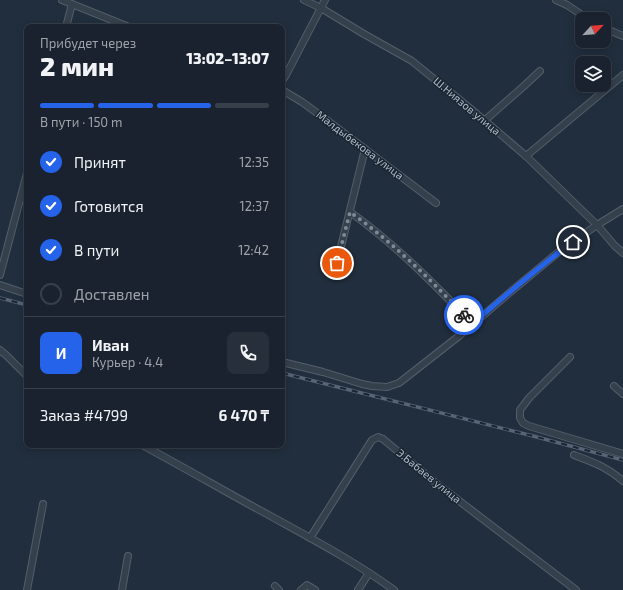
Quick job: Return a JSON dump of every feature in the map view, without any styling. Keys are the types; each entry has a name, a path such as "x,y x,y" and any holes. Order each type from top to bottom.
{"street":[{"path":"62,0 122,24"},
{"name":"Ш.Ниязов улица","path":"304,0 321,8 412,61 526,156 597,225 615,246 623,252"},
{"path":"285,76 325,0"},
{"path":"556,0 578,12"},
{"path":"67,24 72,4"},
{"path":"611,31 623,36"},
{"path":"484,121 540,71"},
{"path":"526,156 623,75"},
{"name":"Малдыбекова улица","path":"285,92 324,118 436,203"},
{"path":"337,263 364,149"},
{"path":"0,275 24,184"},
{"path":"285,363 362,384 387,387 399,383 459,336 561,250 623,209"},
{"path":"350,212 364,222 436,286 472,324"},
{"path":"0,285 24,293"},
{"path":"0,350 24,373"},
{"path":"570,357 529,398 520,410 520,418 523,423 529,426 623,454"},
{"path":"614,386 623,394"},
{"name":"Э.Бабаев улица","path":"310,538 372,440 378,437 383,439 437,484 576,590"},
{"path":"148,448 310,538 369,573 394,590"},
{"path":"574,455 608,469 623,481"},
{"path":"27,590 43,504"},
{"path":"122,590 128,556"},
{"path":"358,590 369,573"},
{"path":"302,590 306,585 315,590"}],"railway":[{"path":"0,298 24,304"},
{"path":"285,374 623,460"}],"way so far":[{"path":"337,263 350,212 395,248 464,315"}],"route":[{"path":"464,315 472,324 561,250 573,242"}]}
